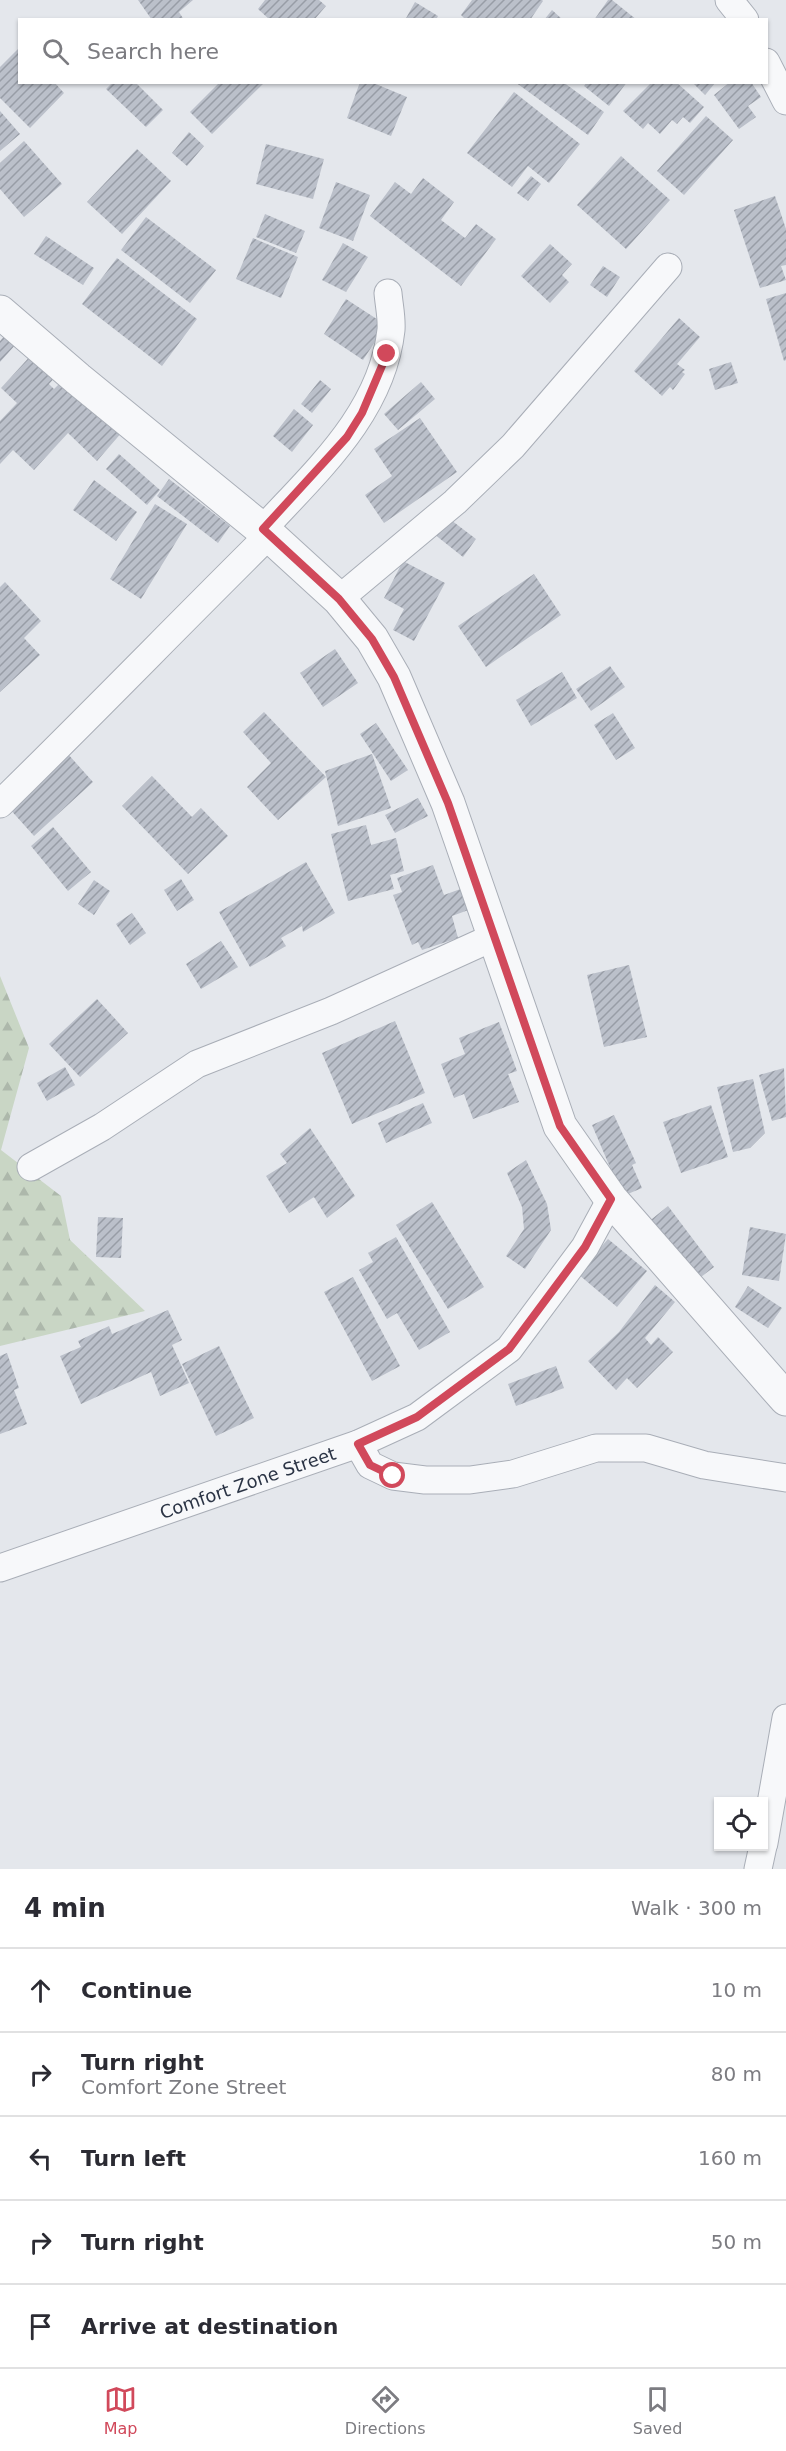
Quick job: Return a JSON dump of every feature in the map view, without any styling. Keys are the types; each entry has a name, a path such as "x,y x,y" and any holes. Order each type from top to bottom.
{"street":[{"path":"729,0 743,18"},
{"path":"768,66 786,101"},
{"path":"339,599 454,502 513,446 668,267"},
{"path":"0,804 125,682 266,532 347,437 362,413 387,354 391,327 388,293"},
{"path":"0,312 78,380 266,532 339,599 372,639 394,677 448,803 560,1126 611,1199 786,1399"},
{"path":"31,1167 102,1127 197,1064 331,1011 496,936"},
{"name":"Comfort Zone Street","path":"0,1568 358,1444 417,1417 509,1349 585,1247 611,1199"},
{"path":"358,1444 370,1465 393,1476 425,1480 470,1480 513,1474 596,1448 646,1448 704,1465 786,1478"},
{"path":"768,1817 784,1729"},
{"path":"758,1869 762,1851"}],"green space":[{"path":"0,976 29,1048 1,1150 61,1196 70,1240 145,1311 0,1346"}],"building":[{"path":"138,0 193,0 179,12 183,18 151,18"},
{"path":"265,0 319,0 326,6 316,18 268,18 258,9"},
{"path":"472,0 543,1 531,18 464,18 461,15"},
{"path":"608,0 612,0 634,18 595,18"},
{"path":"415,2 438,16 437,18 406,18"},
{"path":"552,10 561,18 546,18"},
{"path":"18,49 18,84 56,84 64,93 30,128 0,98 0,67"},
{"path":"111,84 137,84 163,110 146,127 106,89"},
{"path":"218,84 263,84 212,134 190,112"},
{"path":"359,84 376,84 407,97 391,136 347,118"},
{"path":"518,84 566,84 604,112 588,135"},
{"path":"586,84 626,84 609,106 584,86"},
{"path":"650,84 678,84 704,107 690,123 683,117 677,124 672,120 660,134 648,123 643,129 623,111"},
{"path":"694,84 714,84 705,95"},
{"path":"728,84 752,84 761,97 748,106 756,117 739,129 714,95"},
{"path":"514,92 580,144 549,183 528,166 512,187 467,153"},
{"path":"0,111 20,134 0,151"},
{"path":"706,116 733,140 684,195 657,171"},
{"path":"189,132 204,146 187,166 172,153"},
{"path":"24,141 62,184 24,217 0,189 0,163"},
{"path":"266,144 324,159 313,199 256,184"},
{"path":"137,149 171,181 122,234 87,202"},
{"path":"621,156 670,200 626,249 577,205"},
{"path":"531,176 541,184 528,201 517,193"},
{"path":"423,178 454,202 441,220 465,238 476,224 496,239 461,286 370,216 395,182 411,194"},
{"path":"336,182 370,195 353,241 319,228"},
{"path":"775,196 786,229 786,265 781,266 786,280 760,288 734,210"},
{"path":"265,214 305,231 296,253 256,237"},
{"path":"146,217 216,270 190,303 121,250"},
{"path":"46,236 94,268 83,285 34,254"},
{"path":"253,238 298,257 281,298 236,279"},
{"path":"343,243 368,257 346,292 322,280"},
{"path":"550,244 572,264 562,275 569,282 550,303 521,276"},
{"path":"117,258 197,319 162,366 82,304"},
{"path":"603,266 620,277 607,297 590,285"},
{"path":"786,293 786,360 784,361 766,299"},
{"path":"346,299 386,325 363,360 324,334"},
{"path":"679,318 700,337 677,364 685,370 682,372 685,374 673,390 670,387 662,396 634,371"},
{"path":"7,333 17,343 0,362 0,341"},
{"path":"34,352 58,374 49,384 54,389 61,382 123,431 97,461 68,433 34,470 13,450 0,464 0,421 17,403 1,388"},
{"path":"731,362 738,383 715,390 709,369"},
{"path":"320,380 331,389 312,413 301,404"},
{"path":"421,382 435,399 398,430 384,414"},
{"path":"294,409 313,425 292,452 273,436"},
{"path":"420,418 457,472 384,523 365,495 392,476 374,449"},
{"path":"119,454 160,490 147,505 106,469"},
{"path":"169,479 230,526 218,543 157,496"},
{"path":"94,480 137,512 116,541 73,510"},
{"path":"155,504 187,524 141,599 110,579"},
{"path":"447,517 476,539 463,557 434,534"},
{"path":"403,561 445,583 414,641 393,630 404,609 384,598"},
{"path":"534,574 561,615 486,667 458,626"},
{"path":"5,582 41,621 24,638 40,655 0,692 0,587"},
{"path":"335,649 358,683 323,707 300,673"},
{"path":"610,666 625,687 591,711 576,689"},
{"path":"562,672 577,698 531,726 516,700"},
{"path":"264,712 326,777 278,820 247,787 271,763 243,732"},
{"path":"613,713 635,748 616,760 594,725"},
{"path":"376,723 408,770 391,781 360,734"},
{"path":"67,753 93,782 34,836 8,807"},
{"path":"372,754 391,808 338,826 325,771"},
{"path":"152,776 192,817 201,808 228,836 188,874 122,806"},
{"path":"418,798 428,816 395,833 385,815"},
{"path":"366,825 371,845 396,838 404,871 390,875 394,889 348,901 331,834"},
{"path":"53,827 91,872 68,891 31,846"},
{"path":"306,862 335,913 303,932 302,926 281,938 286,946 250,967 219,912"},
{"path":"433,865 444,895 466,887 474,908 452,916 458,938 422,950 418,942 412,945 393,895 402,892 397,878"},
{"path":"181,879 194,900 177,911 164,890"},
{"path":"94,880 110,891 94,915 78,904"},
{"path":"132,913 146,933 130,945 116,924"},
{"path":"221,941 238,967 201,989 186,964"},
{"path":"629,965 647,1037 604,1047 587,975"},
{"path":"97,999 128,1033 80,1077 49,1044"},
{"path":"395,1021 425,1093 352,1124 322,1053"},
{"path":"499,1022 517,1071 508,1074 519,1102 473,1119 464,1094 454,1098 441,1064 465,1054 459,1038"},
{"path":"65,1067 75,1085 47,1101 37,1083"},
{"path":"784,1068 786,1117 772,1121 759,1075"},
{"path":"753,1079 765,1133 750,1148 733,1152 717,1087"},
{"path":"423,1103 432,1123 386,1143 378,1123"},
{"path":"711,1105 728,1157 681,1173 663,1122"},
{"path":"614,1115 636,1163 632,1165 642,1188 616,1199 605,1175 612,1172 592,1125"},
{"path":"310,1128 355,1196 327,1218 314,1197 289,1213 266,1176 287,1163 280,1154"},
{"path":"526,1160 547,1204 551,1230 525,1269 506,1256 524,1229 522,1207 507,1173"},
{"path":"432,1202 484,1287 448,1309 396,1225"},
{"path":"668,1206 714,1267 693,1283 647,1223"},
{"path":"98,1217 123,1218 121,1258 96,1257"},
{"path":"750,1227 786,1234 779,1281 742,1275"},
{"path":"396,1237 450,1332 419,1350 397,1313 387,1319 359,1270 373,1262 368,1253"},
{"path":"608,1239 647,1271 617,1307 578,1274"},
{"path":"353,1277 400,1366 372,1381 324,1292"},
{"path":"655,1285 675,1302 645,1338 651,1345 658,1337 673,1352 637,1388 627,1378 616,1390 588,1361 619,1332"},
{"path":"748,1286 782,1308 768,1328 735,1307"},
{"path":"168,1310 182,1340 172,1345 189,1383 160,1396 151,1372 81,1404 60,1356 81,1347 78,1341 109,1326 112,1334"},
{"path":"219,1346 254,1418 216,1436 182,1364"},
{"path":"7,1353 19,1388 14,1390 27,1424 0,1434 0,1356"},
{"path":"556,1366 564,1388 516,1406 508,1384"}],"route":[{"path":"387,354 362,413 347,437 263,529 339,599 372,639 394,677 448,803 560,1126 611,1199 585,1247 509,1349 417,1417 358,1444 370,1465 393,1476"}]}
